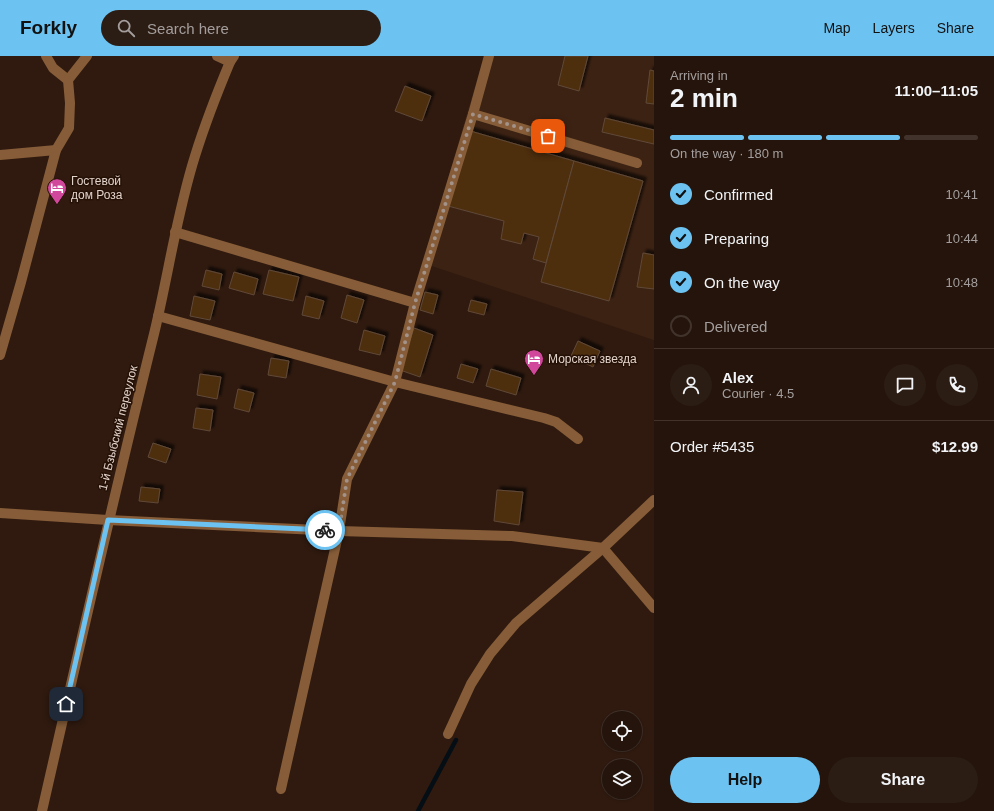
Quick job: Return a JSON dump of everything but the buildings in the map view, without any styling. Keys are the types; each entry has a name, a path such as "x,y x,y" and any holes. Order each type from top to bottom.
{"street":[{"path":"46,56 53,68 68,80"},
{"path":"0,355 56,150 69,128 70,104 68,80 87,56"},
{"path":"217,56 232,59"},
{"path":"281,789 339,531 347,479 395,382 415,303 473,114 489,56"},
{"name":"1-й Бзыбский переулок","path":"42,811 108,520 158,316 194,157 211,108 232,59"},
{"path":"473,114 637,163"},
{"path":"0,155 56,150"},
{"path":"176,232 415,303"},
{"path":"158,316 395,382 544,418 556,422 578,439"},
{"path":"448,734 471,684 490,654 516,623 603,548 654,500"},
{"path":"0,513 108,520 339,531 512,536 603,548 654,608"}],"shaded area":[{"path":"484,56 654,56 654,340 423,263"}],"waterway":[{"path":"418,811 456,740"}],"way so far":[{"path":"325,530 339,531 347,479 395,382 415,303 473,114 548,136"}],"place":[{"name":"Гостевой дом Роза","path":"57,205"},
{"name":"Морская звезда","path":"534,376"}],"route":[{"path":"66,704 108,520 325,530"}]}
